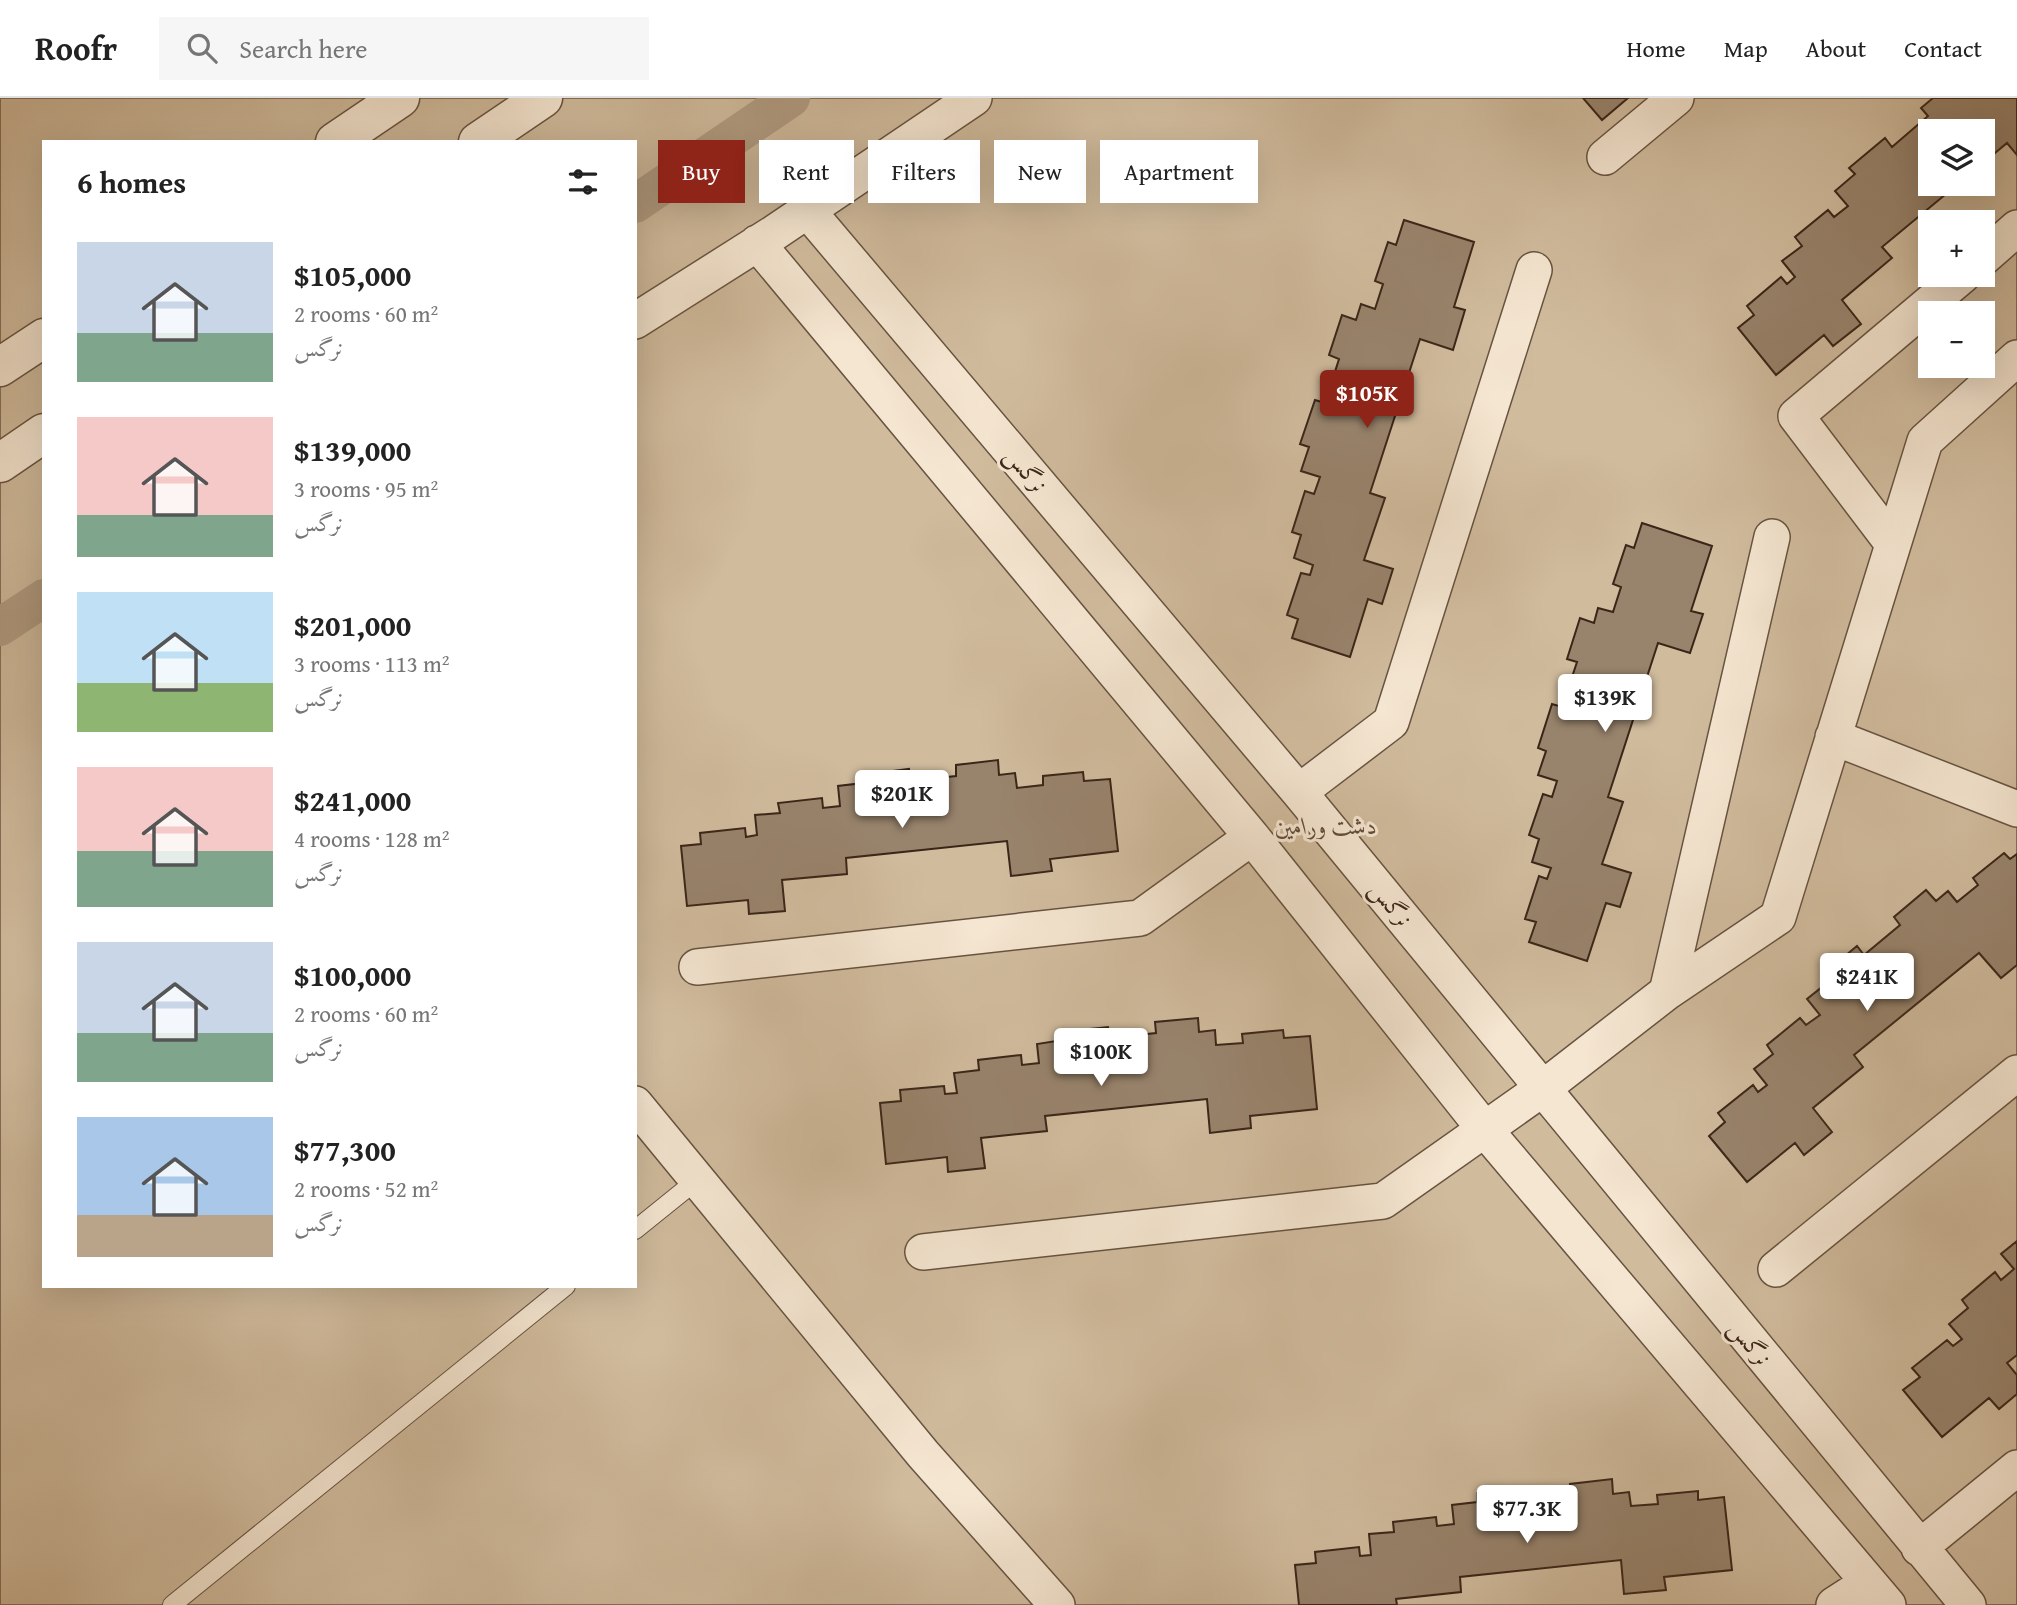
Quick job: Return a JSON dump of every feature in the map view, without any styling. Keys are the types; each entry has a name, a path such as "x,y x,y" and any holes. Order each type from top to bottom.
{"street":[{"path":"338,140 400,98"},
{"path":"481,140 543,98"},
{"path":"637,320 974,98"},
{"path":"1605,157 1676,98"},
{"name":"نرگس","path":"807,210 1299,792 1968,1605"},
{"path":"1995,247 2017,228"},
{"path":"757,243 1252,837 1486,1131 1878,1594 1834,1605"},
{"path":"1299,792 1391,722 1534,270"},
{"path":"1893,544 1796,416 1949,287"},
{"path":"0,367 42,339"},
{"path":"923,1252 1383,1202 1486,1131 1667,992 1778,917 1924,441 2017,358"},
{"path":"0,463 42,434"},
{"path":"1667,992 1772,537"},
{"path":"1833,737 2017,809"},
{"path":"697,967 1140,918 1252,837"},
{"path":"1776,1269 2017,1073"},
{"path":"637,1106 923,1454 1056,1605"},
{"path":"1919,1548 2017,1468"}],"lane":[{"path":"637,1228 697,1180"},
{"path":"172,1605 564,1288"}],"green space":[{"name":"دشت ورامین","path":"0,98 2017,98 2017,1605 0,1605"}],"building":[{"path":"1583,98 1628,98 1602,120"},
{"path":"1933,98 2017,98 2017,155 2007,143 1995,153 1995,119 1925,119 1928,116 1921,108"},
{"path":"1918,125 1918,196 1944,196 1927,210 1918,210 1918,217 1882,247 1892,258 1842,300 1861,324 1833,346 1824,335 1776,375 1738,328 1754,315 1747,306 1781,277 1787,284 1795,277 1782,261 1802,246 1795,237 1828,210 1834,217 1848,206 1835,191 1855,174 1849,168 1885,138 1892,147"},
{"path":"1404,220 1474,242 1454,307 1465,310 1453,350 1420,339 1370,493 1385,498 1364,560 1393,569 1382,604 1368,599 1350,657 1292,638 1298,619 1287,615 1301,573 1310,575 1313,565 1294,558 1301,535 1292,532 1305,491 1314,494 1320,477 1301,471 1309,447 1300,444 1315,400 1325,403 1339,359 1329,355 1342,315 1356,320 1361,304 1375,309 1383,284 1375,281 1388,242 1396,245"},
{"path":"1642,523 1712,546 1691,611 1703,614 1690,653 1658,643 1608,797 1623,802 1602,864 1631,873 1620,907 1606,903 1587,961 1529,942 1536,922 1525,919 1539,876 1547,879 1551,868 1532,862 1539,839 1529,835 1543,794 1552,797 1557,781 1538,775 1546,751 1538,748 1552,704 1562,707 1577,662 1567,659 1580,618 1594,623 1598,608 1613,612 1621,587 1613,584 1626,545 1634,548"},
{"path":"998,760 999,775 1015,773 1017,788 1043,785 1043,776 1083,772 1084,781 1110,779 1118,851 1050,859 1052,871 1011,876 1007,841 846,858 847,874 782,880 785,911 749,914 748,900 687,906 681,846 701,844 700,833 745,828 746,837 757,835 755,815 780,813 778,803 822,798 823,808 840,806 838,786 863,783 863,775 909,769 910,781 956,776 956,765"},
{"path":"2004,853 2010,859 2017,854 2017,965 2001,978 1979,953 1854,1055 1863,1067 1813,1108 1832,1132 1804,1155 1795,1143 1747,1182 1709,1136 1725,1122 1718,1113 1753,1085 1758,1092 1767,1085 1754,1069 1773,1054 1767,1045 1800,1018 1806,1025 1820,1015 1807,999 1827,983 1821,976 1857,946 1864,955 1900,925 1894,917 1926,890 1936,901 1948,891 1957,902 1978,885 1973,878"},
{"path":"1198,1018 1199,1032 1215,1030 1216,1045 1243,1043 1242,1034 1283,1030 1284,1038 1310,1036 1317,1109 1250,1116 1251,1128 1210,1133 1207,1099 1045,1116 1047,1131 981,1138 985,1168 948,1172 947,1157 886,1164 880,1103 901,1101 900,1090 944,1086 945,1094 957,1093 954,1073 979,1070 978,1060 1021,1055 1022,1065 1039,1063 1037,1044 1063,1040 1062,1032 1108,1027 1110,1038 1156,1033 1155,1022"},
{"path":"2017,1241 2017,1355 2007,1363 2017,1375 2017,1394 1999,1409 1989,1398 1942,1437 1903,1390 1920,1377 1912,1368 1947,1340 1953,1346 1962,1339 1949,1324 1968,1308 1962,1300 1995,1272 2001,1280 2014,1269 2001,1254"},
{"path":"1612,1479 1613,1494 1629,1492 1631,1506 1658,1504 1657,1495 1698,1491 1698,1500 1724,1497 1732,1570 1664,1577 1666,1590 1624,1594 1621,1560 1460,1577 1461,1592 1396,1599 1397,1605 1299,1605 1295,1565 1316,1563 1315,1552 1359,1547 1360,1556 1371,1555 1369,1534 1394,1532 1393,1522 1436,1517 1437,1526 1454,1524 1452,1505 1477,1502 1477,1493 1523,1488 1524,1500 1571,1495 1570,1484"}],"waterway":[{"path":"637,203 791,98"},
{"path":"0,627 42,599"}]}
